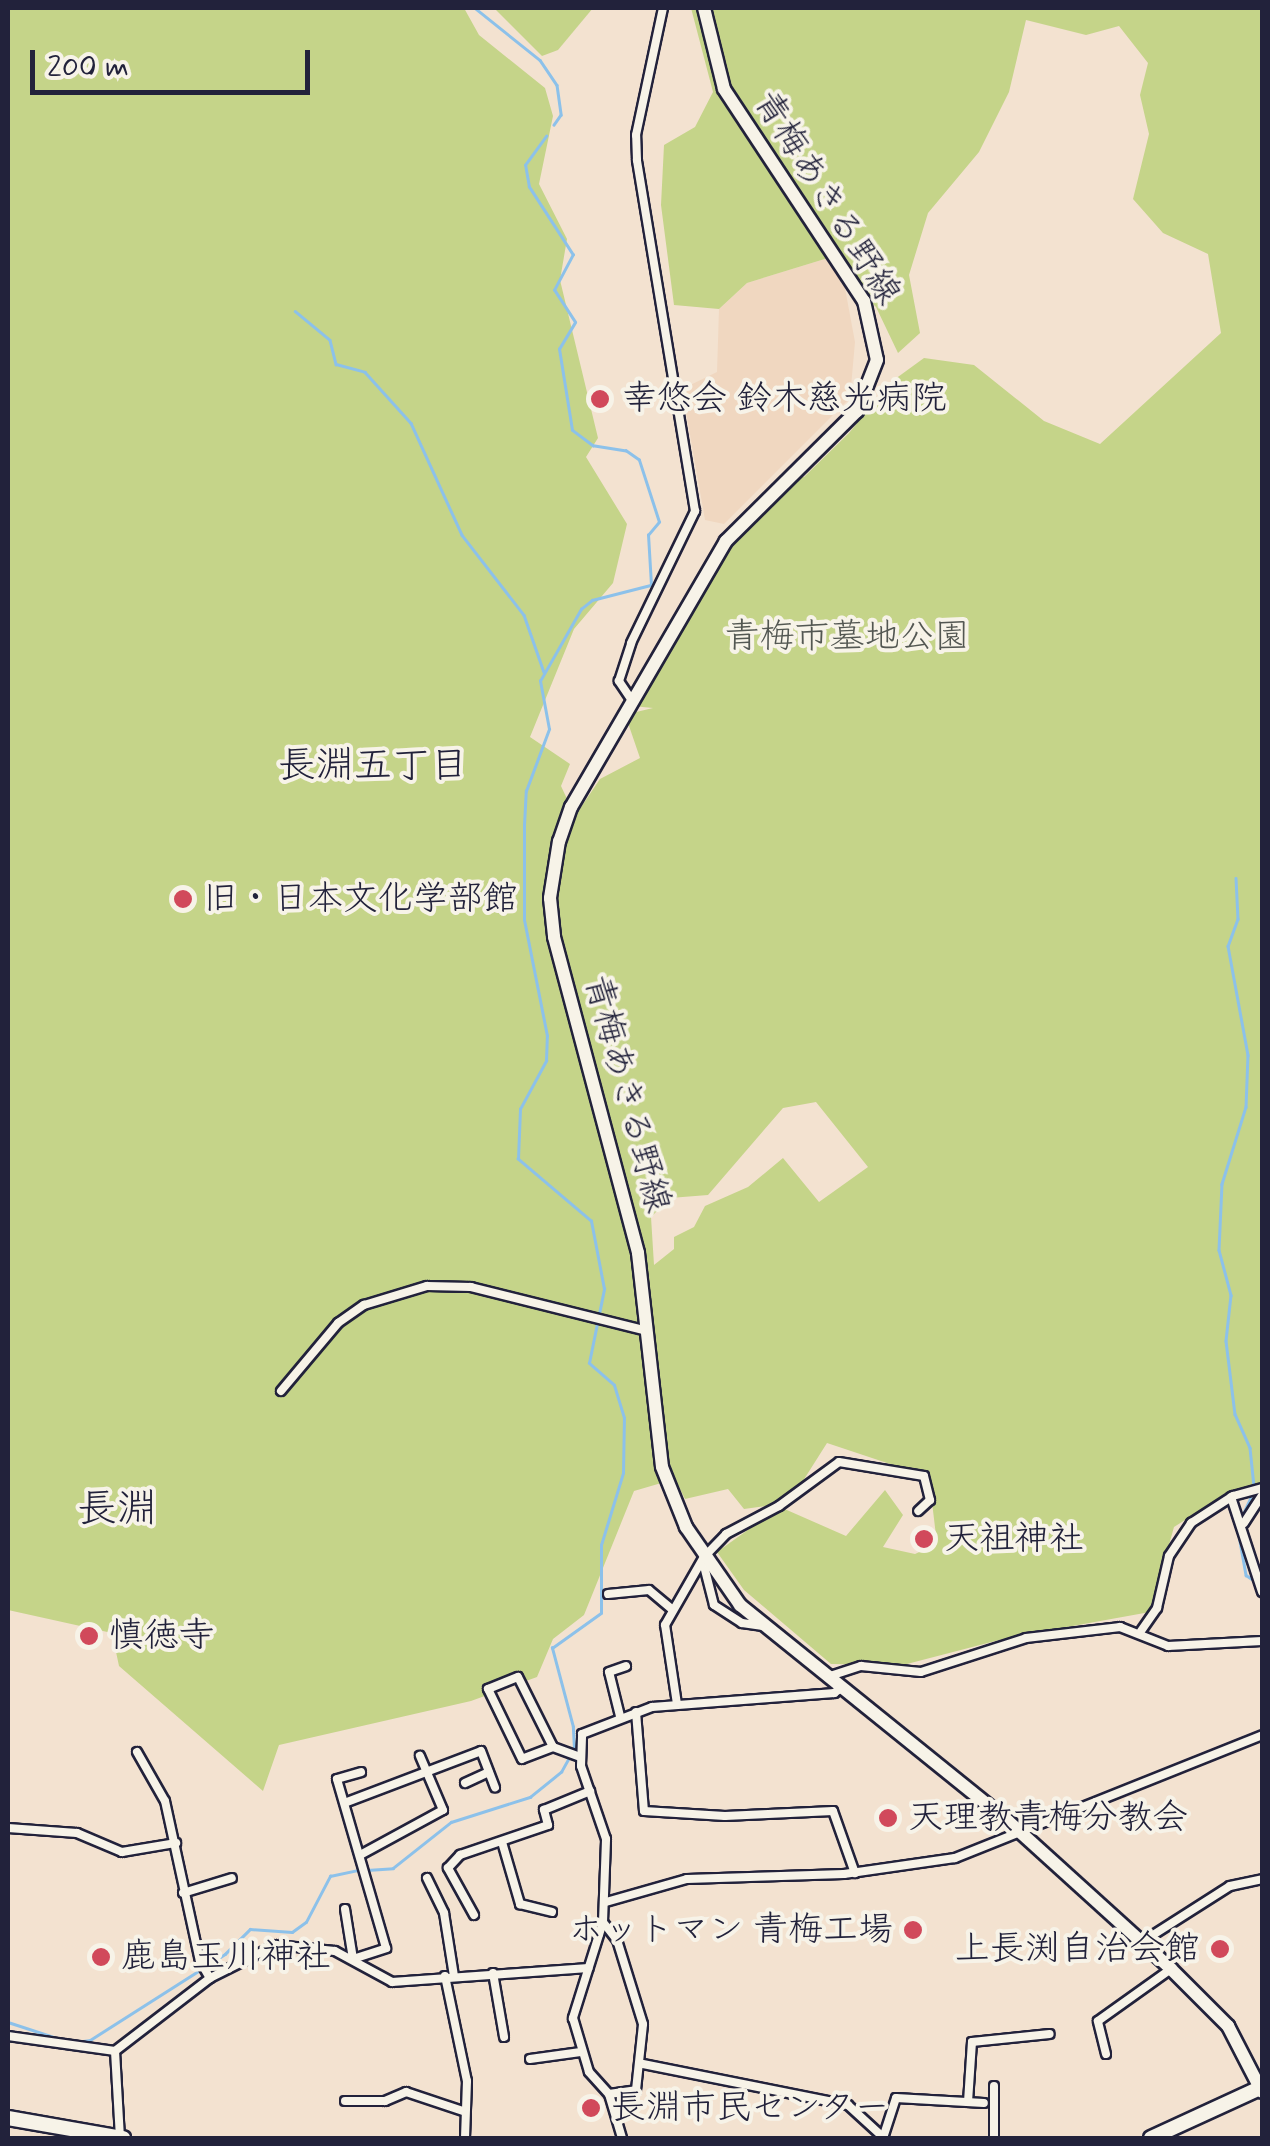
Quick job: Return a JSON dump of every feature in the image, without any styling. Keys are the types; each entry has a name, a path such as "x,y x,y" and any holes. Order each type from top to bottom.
{"highway":[{"path":"1151,2138 1262,2089"},
{"path":"8,2118 59,2133 121,2138"}],"main road":[{"name":"青梅あきる野線","path":"704,8 724,89 864,302 877,360 867,394 850,420 726,540 571,807 550,898 559,956 632,1227 662,1467 704,1557 763,1626 830,1676 1019,1832 1142,1942 1228,2026 1262,2089"}],"street":[{"path":"631,700 619,681 632,643 695,511 637,160 636,135 663,8"},
{"path":"281,1391 338,1323 396,1292 471,1287 648,1331"},
{"path":"677,1704 664,1634 673,1610 704,1557 746,1518 780,1506 839,1462 924,1476 930,1500 918,1511"},
{"path":"1141,1631 1157,1608 1166,1564 1180,1538 1231,1497 1259,1490"},
{"path":"1244,1523 1259,1490"},
{"path":"1231,1497 1244,1523 1252,1573 1262,1592"},
{"path":"608,1594 649,1590 673,1610"},
{"path":"830,1676 861,1666 921,1672 1044,1634 1141,1631 1168,1646 1262,1642"},
{"path":"620,1716 609,1672 626,1666"},
{"path":"553,1746 522,1759 488,1690 518,1677 553,1746 579,1756"},
{"path":"622,2138 609,2094 581,2052 573,2009 589,1968 606,1902 600,1881 606,1840 579,1756 586,1729 620,1716 677,1704 834,1693 843,1687"},
{"path":"636,1712 644,1811 833,1812 855,1873"},
{"path":"606,1902 687,1879 855,1873 956,1858 1262,1735"},
{"path":"347,1802 481,1751 495,1786"},
{"path":"138,1752 165,1801 183,1893 206,1972"},
{"path":"364,1864 442,1810 420,1756"},
{"path":"353,1959 386,1948 347,1802 337,1779 361,1772"},
{"path":"465,1783 490,1772"},
{"path":"474,1915 474,1904 444,1871 460,1855 550,1830 544,1810 590,1791"},
{"path":"8,1828 78,1833 122,1852 176,1843"},
{"path":"502,1842 520,1904 552,1912"},
{"path":"183,1893 232,1878"},
{"path":"427,1878 444,1912 466,2081 464,2138"},
{"path":"1142,1942 1230,1886 1262,1879"},
{"path":"344,1909 353,1959"},
{"path":"603,1922 612,1930 638,1999 643,2064 636,2090 609,2094"},
{"path":"8,2036 115,2051 206,1972 276,1944 313,1945 353,1959 392,1982 589,1968"},
{"path":"1106,2054 1098,2022 1172,1970"},
{"path":"493,1973 504,2037"},
{"path":"968,2102 972,2042 1050,2034"},
{"path":"115,2051 121,2138"},
{"path":"530,2060 581,2052"},
{"path":"643,2064 848,2105 883,2138 896,2098 984,2102"},
{"path":"994,2086 994,2138"},
{"path":"345,2101 385,2102 406,2092 464,2111"}],"shaded area":[{"path":"828,258 842,272 855,342 850,398 724,524 705,520 682,389 717,372 719,309 747,283"}],"green space":[{"name":"青梅市墓地公園","path":"8,8 464,8 479,35 545,88 553,116 539,184 567,239 560,280 598,438 586,457 627,524 613,583 574,629 530,737 570,764 561,786 575,816 600,779 640,758 628,723 632,713 653,708 632,706 730,542 794,476 804,477 849,433 891,382 924,358 974,365 1044,421 1100,444 1221,333 1208,254 1163,233 1133,199 1149,134 1140,95 1148,63 1119,26 1086,35 1026,20 1009,92 979,152 928,213 909,275 920,333 898,353 876,307 828,258 747,283 719,309 674,305 661,205 664,145 695,127 713,92 691,8 1262,8 1262,1483 1229,1492 1174,1527 1150,1612 1007,1638 903,1665 831,1664 744,1590 717,1552 780,1507 846,1536 885,1490 903,1515 883,1547 915,1554 937,1544 929,1477 827,1443 789,1503 744,1509 728,1489 685,1499 675,1479 634,1491 584,1615 553,1639 537,1677 471,1701 279,1745 263,1791 119,1666 112,1633 8,1610","holes":["816,1102 868,1167 819,1202 783,1158 748,1187 705,1206 694,1227 674,1237 674,1249 654,1265 651,1217 670,1198 708,1195 783,1108"]},
{"path":"494,8 593,8 558,50 542,56"}],"waterway":[{"path":"475,8 540,60 557,85 561,115 554,125"},
{"path":"367,1870 393,1868 451,1822 530,1797 561,1772 574,1749 573,1727 552,1648 601,1613 601,1545 623,1473 624,1418 614,1385 589,1363 604,1289 591,1221 518,1159 520,1109 546,1061 547,1036 524,920 524,825 526,791 549,729 540,681 581,609 592,600 651,585 648,535 659,522 639,460 626,451 593,446 572,430 559,349 575,322 554,290 573,255 529,187 525,165 546,136"},
{"path":"295,311 330,340 336,364 365,372 411,423 462,535 524,615 544,672"},
{"path":"1236,878 1238,919 1228,946 1248,1055 1246,1107 1222,1184 1219,1250 1231,1295 1226,1341 1235,1414 1250,1448 1254,1486"},
{"path":"1241,1518 1252,1494"},
{"path":"1238,1530 1246,1575 1255,1581"},
{"path":"76,2042 90,2040 225,1954 250,1929 292,1932 306,1922 330,1876 359,1870"},
{"path":"8,2022 63,2040"}],"place":[{"name":"幸悠会 鈴木慈光病院","path":"600,399"},
{"name":"旧・日本文化学部館","path":"183,899"},
{"name":"天祖神社","path":"924,1539"},
{"name":"慎徳寺","path":"89,1636"},
{"name":"天理教青梅分教会","path":"888,1818"},
{"name":"ホットマン 青梅工場","path":"913,1930"},
{"name":"上長渕自治会館","path":"1220,1949"},
{"name":"鹿島玉川神社","path":"101,1957"},
{"name":"長淵市民センター","path":"591,2108"}],"district":[{"name":"長淵五丁目","path":"373,767"},
{"name":"長淵","path":"117,1510"}]}
